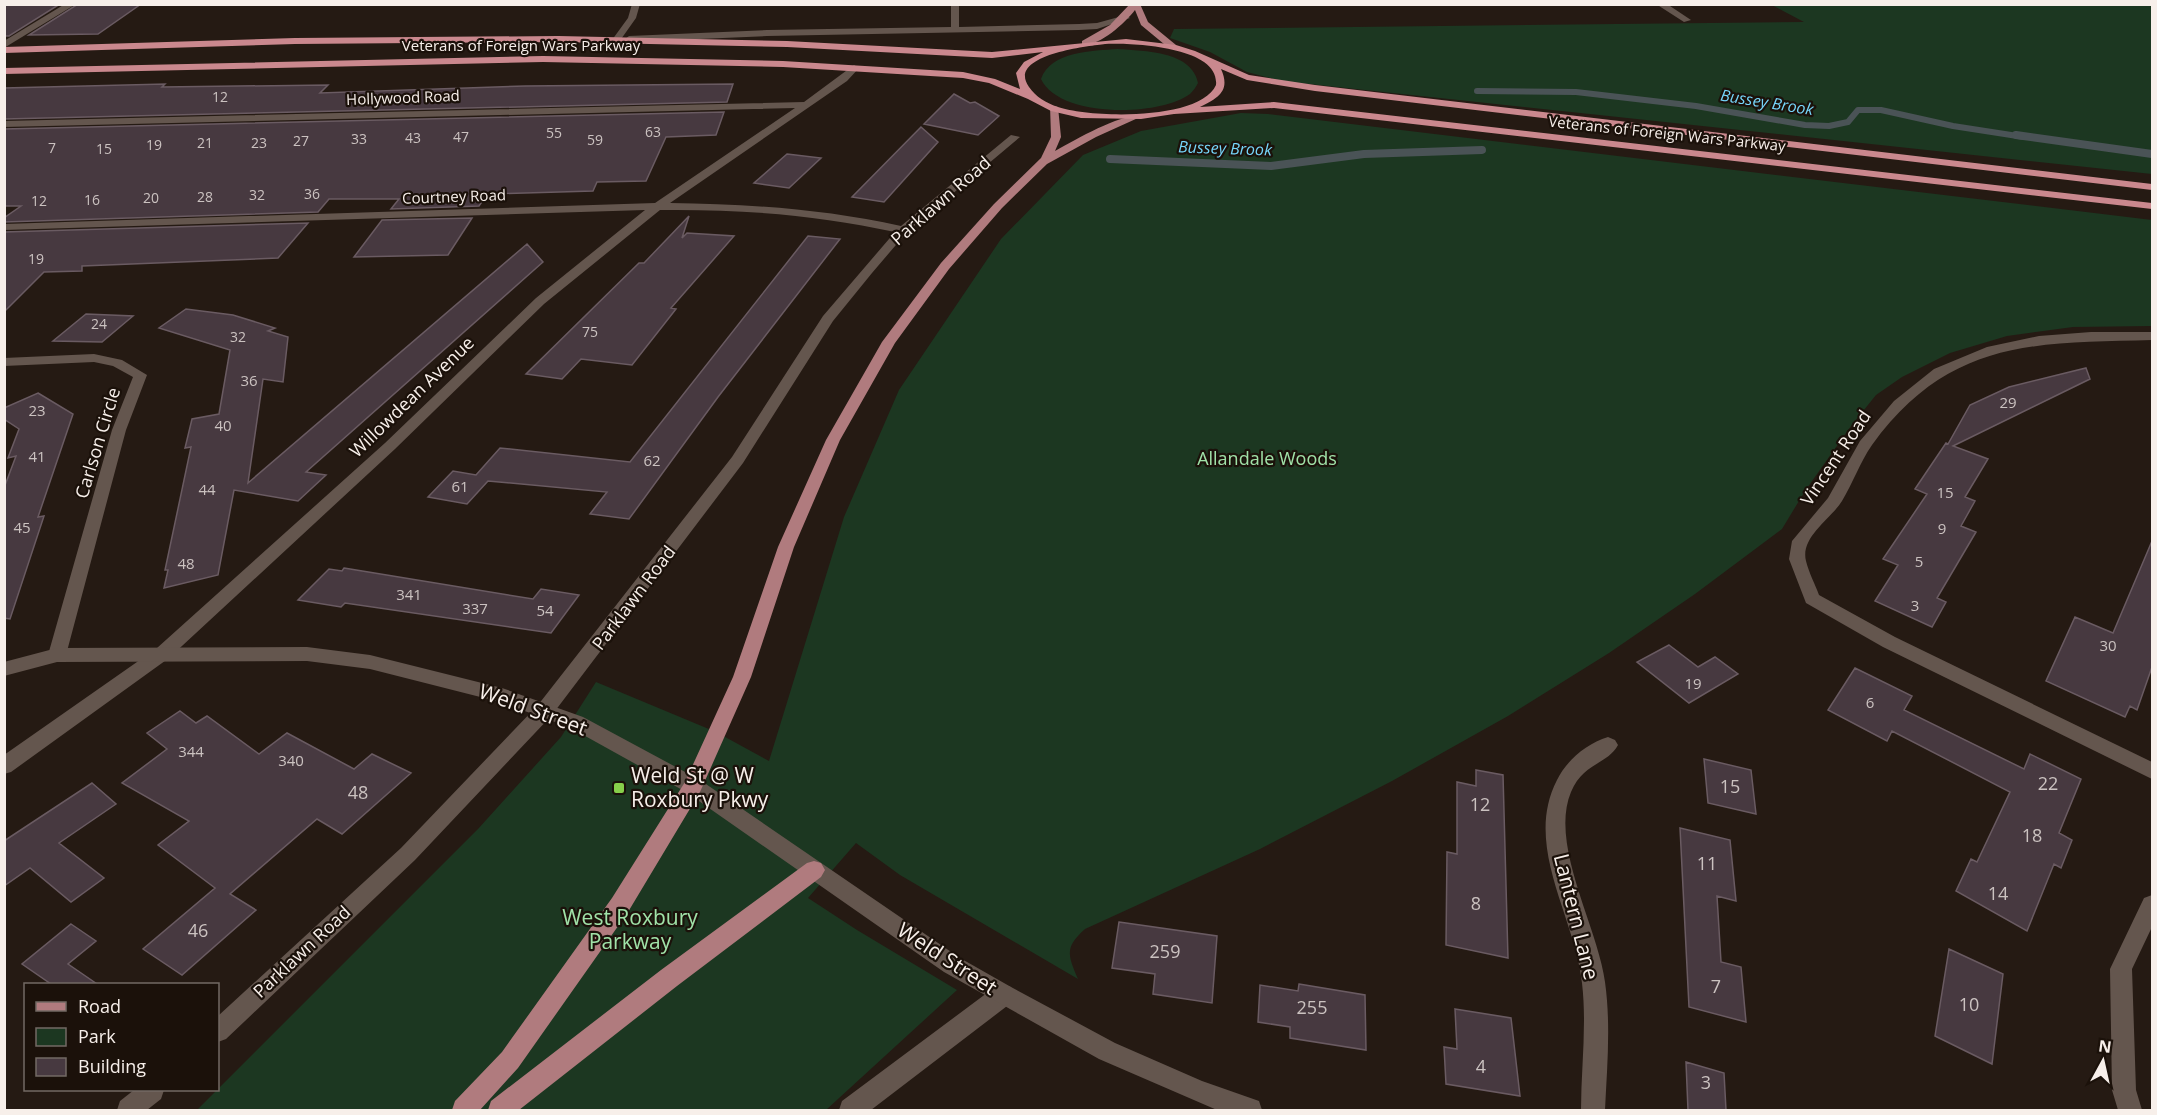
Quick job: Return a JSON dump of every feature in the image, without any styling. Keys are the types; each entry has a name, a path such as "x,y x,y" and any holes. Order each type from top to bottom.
{"highway":[{"name":"Veterans of Foreign Wars Parkway","path":"4,50 285,42 616,39 787,44 992,55 1085,43 1135,42 1173,48 1254,79 1315,88 2152,187"},
{"path":"1033,97 1023,88 1020,81 1024,68 1044,54 1069,46"},
{"path":"1177,112 1203,103 1214,95 1220,86 1219,73 1201,57"},
{"name":"Veterans of Foreign Wars Parkway","path":"4,71 543,59 716,62 854,68 976,77 1033,97 1053,107 1091,116 1133,118 1246,105 1290,107 2152,206"}],"main road":[{"path":"1085,43 1112,29 1126,18 1135,4"},
{"path":"1135,4 1144,23 1173,48"},
{"path":"1044,161 1055,140 1056,122 1053,107"},
{"path":"464,1110 510,1060 607,924 693,786 742,677 786,547 833,440 889,342 945,266 998,206 1044,161 1087,137 1133,118"},
{"path":"500,1110 669,978 814,870"}],"street":[{"path":"4,45 72,4"},
{"path":"616,39 632,18 636,4"},
{"path":"955,4 956,28"},
{"path":"1660,4 1687,20"},
{"name":"Veterans of Foreign Wars Parkway","path":"616,39 956,28 1098,26 1126,18"},
{"name":"Willowdean Avenue","path":"4,766 163,653 390,446 540,301 654,207 844,79 854,68"},
{"name":"Hollywood Road","path":"4,124 803,105"},
{"name":"Parklawn Road","path":"219,1030 408,854 545,710 738,460 828,320 903,230 1015,137"},
{"name":"Courtney Road","path":"4,227 654,207 773,208 834,214 903,230"},
{"name":"Vincent Road","path":"2152,336 2091,336 2039,340 1987,351 1939,372 1899,404 1865,444 1834,501 1800,541 1797,559 1812,599 1890,642 2152,771"},
{"name":"Carlson Circle","path":"4,362 94,358 117,363 140,375 120,430 57,655"},
{"name":"Weld Street","path":"4,669 57,655 307,654 370,662 502,695 545,710 576,722 693,786 952,965 1003,995 1107,1051 1199,1092 1250,1110"},
{"name":"Lantern Lane","path":"1593,1110 1595,993 1590,962 1564,882 1556,822 1560,792 1572,770 1608,746"},
{"path":"2130,1110 2124,1090 2121,969 2152,905"},
{"path":"851,1110 1003,995"},
{"path":"129,1110 150,1091"}],"green space":[{"path":"1770,4 2152,5 2152,174 1281,81 1247,72 1210,52 1170,38 1174,29 1804,22"},
{"path":"1118,49 1153,52 1177,59 1187,64 1194,72 1198,83 1190,94 1175,102 1134,110 1111,110 1068,101 1051,92 1041,79 1046,70 1063,58 1085,52"},
{"name":"Allandale Woods","path":"1241,113 1268,114 2152,220 2152,326 2073,327 2007,336 1950,353 1902,377 1876,395 1851,426 1805,491 1782,529 1695,594 1609,653 1508,716 1392,781 1260,849 1085,929 1074,941 1070,952 1078,979 900,875 856,843 808,898 957,990 826,1110 197,1110 216,1091 219,1091 219,1088 478,829 561,737 596,682 716,732 769,761 844,517 899,390 1001,239 1083,155 1141,131"}],"building":[{"path":"4,4 60,4 9,36 4,36"},
{"path":"78,4 141,4 98,34 29,35"},
{"path":"165,84 162,87 328,85 320,93 525,86 733,84 727,102 4,119 4,88"},
{"path":"954,94 970,103 975,102 999,116 978,135 924,124"},
{"path":"724,112 716,135 666,137 646,181 597,182 593,191 487,194 479,206 391,209 399,199 329,199 318,212 4,222 4,218 21,206 4,206 4,129"},
{"path":"921,127 938,142 884,202 852,197"},
{"path":"787,154 821,158 789,188 754,183"},
{"path":"689,216 682,238 687,233 734,236 671,308 676,309 632,365 581,359 562,379 526,374 639,263 644,263"},
{"path":"472,218 448,255 354,257 382,220"},
{"path":"308,223 278,258 82,266 82,271 44,272 4,312 4,232"},
{"path":"808,236 840,239 718,397 629,519 590,514 607,492 488,481 467,504 428,497 453,471 476,475 500,448 630,462"},
{"path":"527,244 543,262 306,472 326,475 298,501 234,490 218,575 164,588 168,570 165,570 191,447 185,448 192,419 219,414 230,350 159,328 186,309 233,315 275,328 268,331 288,337 283,382 263,379 248,483"},
{"path":"86,314 133,316 102,342 53,341"},
{"path":"2086,368 2090,379 1953,446 1988,459 1965,497 1975,501 1961,526 1976,532 1937,598 1946,602 1932,627 1875,601 1898,565 1883,559 1927,494 1915,489 1946,443 1948,444 1970,405 2009,387"},
{"path":"38,393 73,414 38,517 44,516 10,619 4,618 4,488 16,456 8,458 19,429 4,419 4,408"},
{"path":"2152,541 2152,667 2137,710 2130,706 2125,717 2046,681 2075,617 2113,633"},
{"path":"344,568 533,599 541,589 579,595 551,633 345,603 341,607 298,600 329,569 342,571"},
{"path":"1669,645 1698,667 1715,657 1738,674 1689,703 1637,662"},
{"path":"1855,668 1912,696 1904,710 2024,769 2030,754 2081,779 2059,833 2072,840 2061,868 2054,864 2027,931 1956,891 1971,859 1977,862 2010,792 1892,731 1887,741 1828,710"},
{"path":"180,711 196,723 207,716 259,754 287,733 354,769 372,754 411,773 342,834 317,819 230,894 256,910 182,975 143,949 215,888 158,845 189,821 122,783 167,749 147,733"},
{"path":"1704,759 1751,770 1756,814 1708,803"},
{"path":"1476,770 1503,775 1508,958 1446,945 1447,852 1457,854 1457,782 1476,786"},
{"path":"92,783 116,804 59,843 104,878 71,902 30,868 4,886 4,841"},
{"path":"1680,828 1730,840 1736,901 1717,896 1721,962 1741,967 1746,1022 1689,1007"},
{"path":"1119,922 1217,936 1212,1003 1153,994 1155,974 1112,968"},
{"path":"71,924 96,941 68,964 96,983 50,983 22,964"},
{"path":"1949,949 2003,974 1992,1064 1935,1036"},
{"path":"1299,984 1365,995 1366,1050 1290,1038 1290,1027 1258,1022 1260,985 1298,991"},
{"path":"1455,1009 1511,1018 1520,1096 1446,1084 1444,1047 1457,1049"},
{"path":"1686,1062 1724,1073 1726,1110 1688,1110"}],"waterway":[{"name":"Bussey Brook","path":"1477,91 1576,92 1696,106 1805,125 1829,126 1848,122 1858,110 1881,110 1953,126 2024,137"},
{"name":"Bussey Brook","path":"2016,135 2152,154"},
{"name":"Bussey Brook","path":"1110,159 1271,166 1364,154 1482,150"}],"place":[{"name":"Weld St @ W Roxbury Pkwy","path":"619,788"}],"park label":[{"name":"West Roxbury Parkway","path":"630,930"}]}
